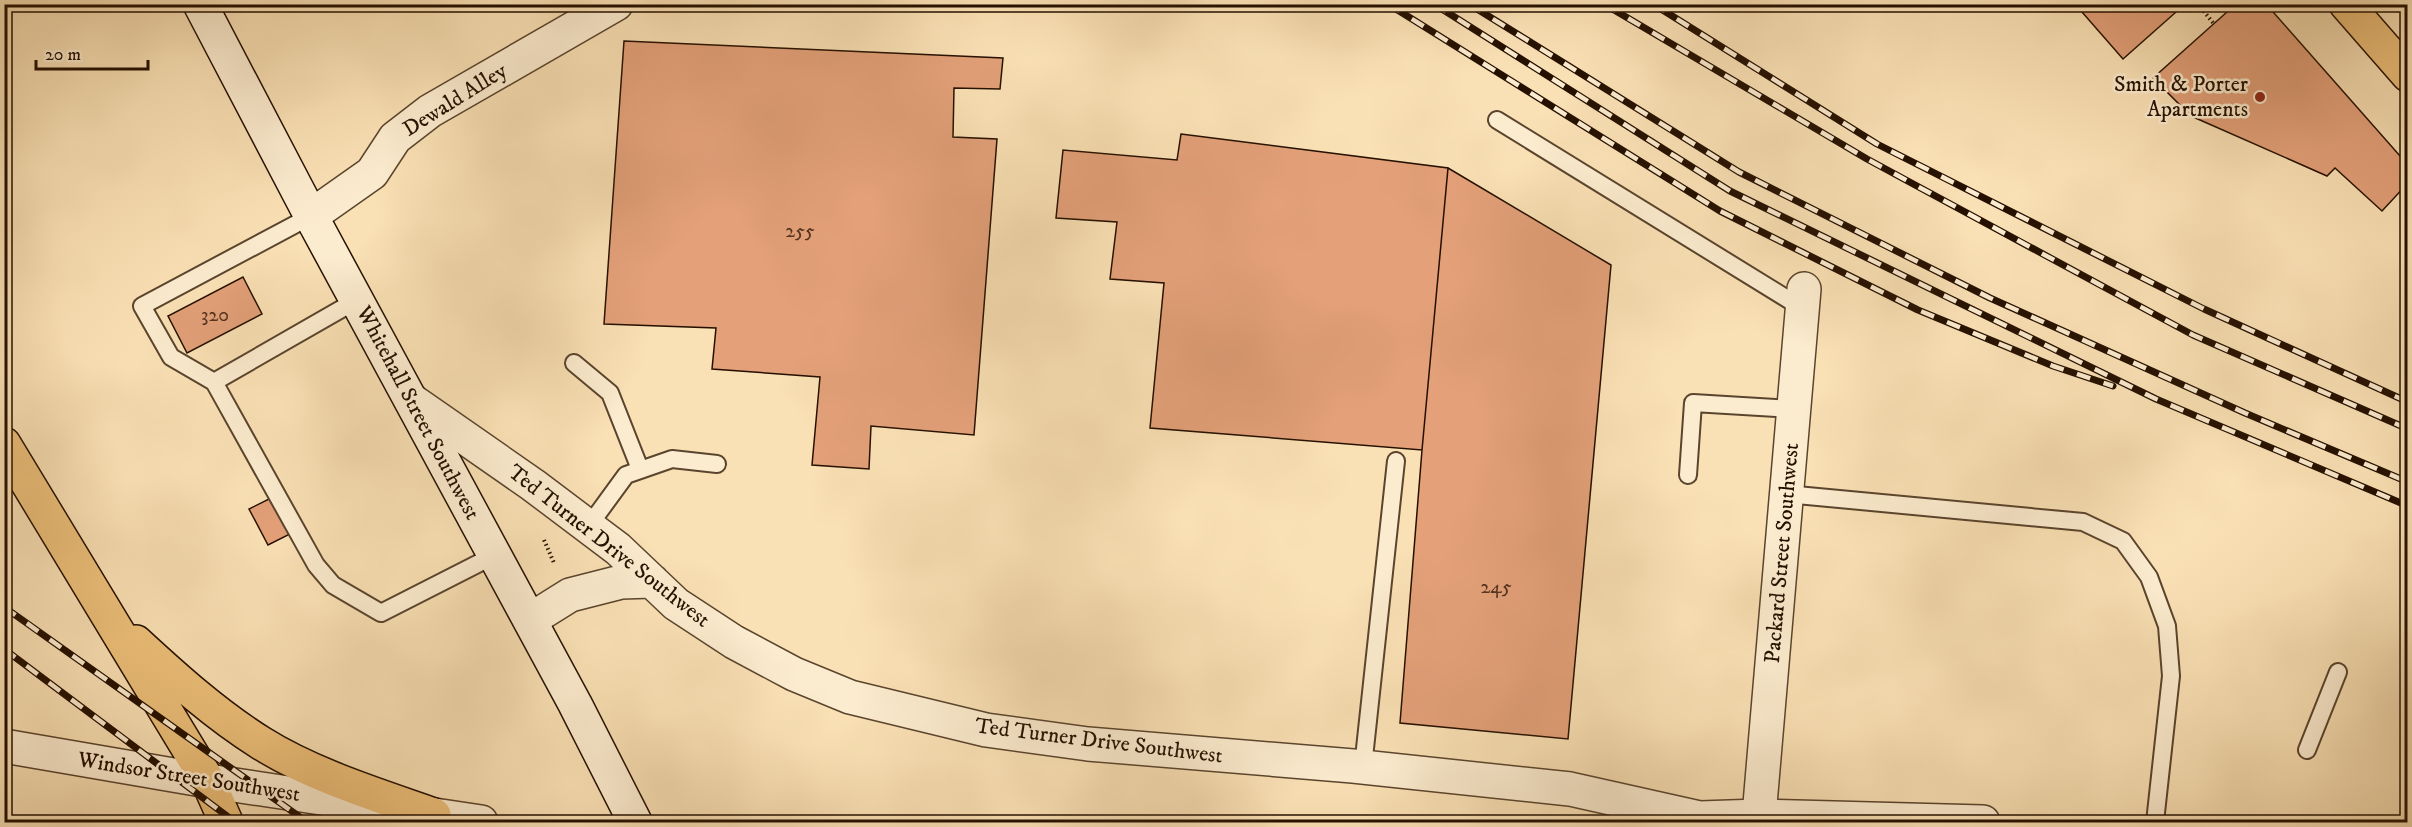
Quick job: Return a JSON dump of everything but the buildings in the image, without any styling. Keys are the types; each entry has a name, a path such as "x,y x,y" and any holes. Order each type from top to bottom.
{"main road":[{"path":"2346,4 2408,75"},
{"path":"4,444 208,781 226,822"},
{"path":"106,613 172,676 215,711 262,743 310,767 434,816"}],"street":[{"name":"Whitehall Street Southwest","path":"200,4 311,216 575,704 635,822"},
{"name":"Dewald Alley","path":"311,216 372,172 395,138 430,111 616,4"},
{"name":"Packard Street Southwest","path":"1760,816 1803,299"},
{"name":"Ted Turner Drive Southwest","path":"411,400 533,485 618,549 676,604 734,642 794,674 871,703 986,730 1088,744 1363,767 1570,789 1690,820 1760,816 1983,822"},
{"path":"530,620 570,595 621,582 652,581"},
{"name":"Windsor Street Southwest","path":"4,746 208,781 481,822"}],"lane":[{"path":"1497,120 1803,299"},
{"path":"311,216 142,306 171,357 214,382 316,565 333,585 381,613 495,555"},
{"path":"214,382 357,300"},
{"path":"574,363 610,393 640,469"},
{"path":"1688,475 1693,403 1794,409"},
{"path":"588,527 626,475 672,459 717,464"},
{"path":"1363,767 1396,461"},
{"path":"1786,494 2083,522 2123,541 2149,577 2167,626 2171,676 2155,822"},
{"path":"2307,750 2338,672"}],"path":[{"path":"2198,4 2214,24"},
{"path":"543,536 558,572"}],"railway":[{"path":"1388,4 1720,211 1918,310 2053,366 2113,386"},
{"path":"1434,4 1730,191 2156,399 2408,506"},
{"path":"1469,4 1739,172 1990,298 2245,413 2408,482"},
{"path":"1604,4 1867,159 2193,335 2408,429"},
{"path":"1653,4 1877,144 2204,309 2408,402"},
{"path":"4,607 307,822"},
{"path":"4,649 235,822"}],"place":[{"name":"Smith & Porter Apartments","path":"2260,97"}]}
